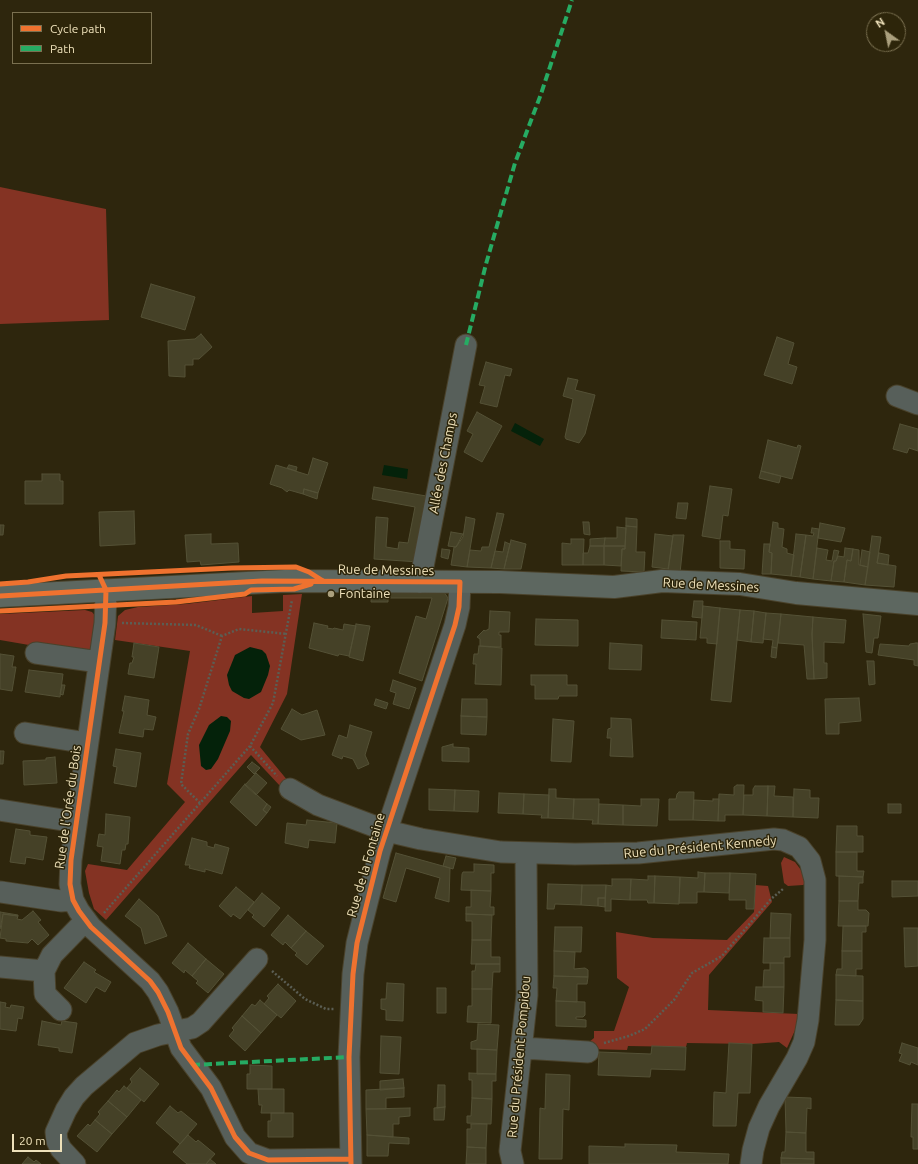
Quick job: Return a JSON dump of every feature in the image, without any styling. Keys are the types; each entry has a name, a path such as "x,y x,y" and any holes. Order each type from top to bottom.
{"main road":[{"name":"Rue de Messines","path":"0,596 285,581 460,582 614,587 662,581 740,584 796,593 918,604"}],"street":[{"name":"Allée des Champs","path":"420,582 466,345"},
{"path":"897,396 918,404"},
{"name":"Rue de la Fontaine","path":"350,1161 349,1056 353,974 358,936 371,882 455,625 459,607 460,582"},
{"name":"Rue de l'Orée du Bois","path":"106,590 105,623 70,873 73,900 89,924 144,976 158,992 164,1002 181,1048 218,1100 235,1137 249,1153 268,1160 350,1161"},
{"path":"36,653 99,662"},
{"name":"Rue de l'Orée du Bois","path":"26,733 87,743"},
{"name":"Rue du Président Kennedy","path":"290,789 312,802 387,831 448,844 526,854 638,853 774,839 791,843 805,854 813,870 816,893 815,940 806,1032 797,1058 764,1115 755,1141 751,1164"},
{"name":"Rue de l'Orée du Bois","path":"0,810 76,822"},
{"name":"Rue du Président Pompidou","path":"513,1164 510,1151 523,1048 528,981 526,854"},
{"path":"1,892 61,902 73,900"},
{"path":"61,1010 45,994 44,971 52,955 89,924"},
{"path":"75,1164 61,1149 56,1132 74,1097 131,1046 144,1038 192,1028 201,1022 257,959"},
{"path":"0,967 44,971"},
{"path":"523,1048 588,1052"}],"path":[{"path":"89,924 250,746 273,703 293,597"},
{"path":"105,623 196,625 222,636 239,629 287,634"},
{"path":"200,803 181,784 188,734 199,710 222,636"},
{"path":"250,746 264,762"},
{"path":"588,1052 602,1043 629,1036 645,1029 674,1000 692,973 722,956 771,899 783,889"},
{"path":"257,959 305,999 326,1009 351,1008"}],"shaded area":[{"path":"0,187 106,209 109,320 0,324"},
{"path":"515,423 544,439 540,446 511,431"},
{"path":"384,465 408,469 407,479 382,475"},
{"path":"302,594 287,694 260,747 288,781 281,787 251,755 106,920 94,909 85,871 88,864 127,870 185,802 167,784 190,651 115,640 118,616 125,610 138,607 186,604 252,596 252,613 283,611 283,595"},
{"path":"85,610 92,612 97,618 96,644 87,655 0,640 0,614"},
{"path":"250,647 262,650 266,654 270,666 261,692 249,699 244,698 232,691 227,675 235,655"},
{"path":"221,716 227,717 231,721 230,731 218,759 211,769 206,770 201,766 199,745 209,725"},
{"path":"784,857 795,862 801,870 806,883 803,885 788,886 784,883 781,863"},
{"path":"755,885 768,886 772,902 709,975 708,1010 799,1014 796,1028 787,1048 779,1042 752,1044 687,1043 686,1047 628,1046 627,1050 590,1049 584,1046 594,1038 594,1031 614,1031 629,987 617,978 616,932 653,938 727,940 754,912"}],"building":[{"path":"151,284 195,297 185,330 141,317"},
{"path":"201,334 212,347 199,359 193,359 193,365 185,365 185,377 169,376 168,341 195,339"},
{"path":"777,337 794,343 788,364 797,367 792,384 764,375"},
{"path":"486,362 512,369 510,376 505,375 497,407 480,403 485,386 479,385"},
{"path":"568,378 578,380 575,390 595,395 585,434 579,443 566,439 565,437 573,399 563,396"},
{"path":"477,412 502,426 482,462 464,452 473,434 467,431"},
{"path":"900,424 918,429 918,451 909,448 907,453 893,449"},
{"path":"768,440 797,448 798,445 801,446 792,479 761,471"},
{"path":"313,458 328,463 318,493 304,489 303,494 289,490 287,492 282,488 270,484 276,465 308,475"},
{"path":"289,465 297,467 296,471 287,468"},
{"path":"761,471 781,476 779,483 759,478"},
{"path":"42,474 60,474 60,481 63,481 63,504 25,504 25,481 42,481"},
{"path":"710,486 732,489 728,516 723,515 720,539 702,536"},
{"path":"374,487 432,497 419,562 374,559 376,517 388,518 386,547 398,549 399,542 408,543 415,507 372,499"},
{"path":"304,489 318,493 317,499 303,494"},
{"path":"678,503 688,503 686,519 676,518"},
{"path":"134,511 135,544 100,546 99,512"},
{"path":"497,513 504,514 491,568 467,567 470,550 481,551 482,547 489,547"},
{"path":"466,517 475,519 467,567 451,565 454,547 456,547 463,537"},
{"path":"626,518 637,519 637,527 626,526"},
{"path":"583,522 589,522 590,535 584,534"},
{"path":"773,522 778,523 778,528 784,529 782,547 787,549 787,553 794,555 791,576 771,574 772,553 769,552"},
{"path":"820,523 845,528 841,542 818,538"},
{"path":"0,525 4,525 3,535 0,535"},
{"path":"626,526 637,527 636,552 645,552 644,572 621,571 622,549 625,549"},
{"path":"617,527 626,528 625,546 604,546 605,538 617,538"},
{"path":"812,528 819,529 813,579 800,577 806,535 813,536 814,533 811,533"},
{"path":"451,532 463,534 456,547 448,546"},
{"path":"211,534 211,544 238,543 239,562 201,565 200,561 187,562 185,535"},
{"path":"655,534 673,536 668,569 652,567"},
{"path":"796,534 806,535 800,577 791,576"},
{"path":"673,535 684,535 680,573 668,572"},
{"path":"872,536 881,537 877,563 896,566 894,587 865,585"},
{"path":"605,538 604,546 590,546 590,539"},
{"path":"571,539 584,539 583,565 562,565 562,543 571,544"},
{"path":"511,540 526,544 521,569 504,569"},
{"path":"720,541 730,541 730,549 745,550 744,569 720,568"},
{"path":"505,542 510,544 504,569 491,568 495,551 503,552"},
{"path":"764,544 770,544 769,552 772,553 771,574 762,574"},
{"path":"590,546 604,546 604,565 583,565 583,553 588,553"},
{"path":"604,546 625,546 625,549 622,549 621,566 604,565"},
{"path":"817,548 828,550 826,560 832,561 834,550 839,551 836,561 834,561 831,581 813,579"},
{"path":"845,548 853,549 851,561 847,560 844,582 831,581 834,561 836,561 838,556 844,557"},
{"path":"442,549 450,550 448,559 441,557"},
{"path":"853,549 859,550 859,565 868,567 865,585 844,582 847,560 851,561"},
{"path":"862,550 870,552 868,567 860,565"},
{"path":"879,553 889,555 888,565 877,563"},
{"path":"372,586 440,586 448,598 422,681 399,673 416,616 426,619 432,598 388,598 388,602 371,602"},
{"path":"694,601 703,601 702,618 692,617"},
{"path":"703,606 720,608 717,644 707,643 707,638 700,638"},
{"path":"720,608 740,610 731,702 711,700"},
{"path":"740,610 754,611 751,642 737,640"},
{"path":"490,611 510,612 509,632 499,632 499,635 501,635 501,647 480,646 480,639 477,637 484,630 489,629"},
{"path":"754,611 766,613 763,643 751,642"},
{"path":"766,613 781,614 777,648 772,647 773,640 763,639"},
{"path":"781,614 813,617 812,634 814,679 807,679 804,645 778,643"},
{"path":"863,614 881,616 878,638 874,638 872,653 866,652"},
{"path":"813,617 846,620 844,643 824,642 824,663 827,663 827,678 814,679 812,634"},
{"path":"536,619 578,620 578,646 535,645"},
{"path":"662,620 697,622 696,640 661,638"},
{"path":"314,623 328,626 327,628 343,630 344,624 356,626 349,656 339,654 338,656 309,648"},
{"path":"356,624 370,626 363,661 349,657"},
{"path":"134,643 159,647 154,678 128,674 130,663 132,663 134,657 132,657"},
{"path":"610,643 642,645 641,670 609,669"},
{"path":"918,643 918,666 914,665 914,660 878,655 880,644 909,646 910,644"},
{"path":"479,646 502,648 501,685 475,684 476,664 473,664 474,654 478,654"},
{"path":"772,647 777,648 776,658 771,657"},
{"path":"0,654 14,656 12,667 16,667 12,691 0,689"},
{"path":"867,661 874,661 875,684 869,685"},
{"path":"29,670 63,674 60,697 25,692"},
{"path":"531,675 567,675 567,685 577,685 577,696 559,696 558,699 535,699 535,685 531,685"},
{"path":"393,680 416,688 409,709 393,704 396,693 390,691"},
{"path":"62,685 65,685 63,695 60,694"},
{"path":"125,696 149,700 147,715 156,717 153,730 144,729 143,737 119,733 124,711 122,711"},
{"path":"859,698 861,721 839,723 839,734 826,734 825,699"},
{"path":"376,699 388,703 386,709 374,705"},
{"path":"462,699 487,699 487,717 461,716"},
{"path":"292,709 302,715 317,710 325,735 301,740 281,729"},
{"path":"461,716 487,717 486,735 461,734"},
{"path":"611,718 631,719 633,757 610,756 611,738 607,738 608,729 611,728"},
{"path":"553,719 574,721 571,762 551,761"},
{"path":"350,725 372,732 365,755 369,764 358,769 353,759 343,756 342,759 332,755 339,735 347,738"},
{"path":"453,744 453,747 469,748 469,762 442,761 442,747"},
{"path":"116,749 141,753 136,787 114,783 117,767 113,766"},
{"path":"0,751 4,751 3,764 0,764"},
{"path":"55,757 57,783 24,785 23,761 46,760 46,758"},
{"path":"252,762 260,768 254,774 247,767"},
{"path":"256,773 267,783 256,795 245,785"},
{"path":"245,784 267,804 263,810 267,813 256,826 230,802"},
{"path":"737,785 744,785 743,815 725,815 725,821 718,821 719,794 734,795 734,787"},
{"path":"755,786 768,786 767,816 743,815 744,795 753,795 753,789"},
{"path":"768,786 775,786 774,796 793,797 793,817 767,816"},
{"path":"429,789 455,790 454,811 429,810"},
{"path":"549,789 556,789 556,798 574,799 573,819 548,818"},
{"path":"794,789 810,790 810,798 819,798 818,818 793,817"},
{"path":"455,790 479,791 478,812 454,811"},
{"path":"679,792 694,792 693,820 669,820 669,799 676,799"},
{"path":"499,793 524,794 523,814 498,813"},
{"path":"524,794 549,795 548,818 541,818 542,815 523,814"},
{"path":"574,799 599,799 598,824 592,824 593,820 573,819"},
{"path":"641,799 659,799 657,826 623,825 623,805 641,806"},
{"path":"713,799 719,799 718,821 693,820 694,800 713,801"},
{"path":"267,804 271,807 267,813 263,810"},
{"path":"599,804 623,805 623,825 598,824"},
{"path":"888,804 901,804 901,813 888,813"},
{"path":"106,814 130,817 128,844 126,844 125,850 122,850 120,864 101,861 103,847 97,846 99,834 105,835"},
{"path":"307,820 337,823 335,843 309,840 308,848 285,843 287,823 306,825"},
{"path":"837,826 857,826 857,836 863,836 863,852 836,852"},
{"path":"16,829 30,831 30,835 47,837 43,860 26,857 25,864 10,862"},
{"path":"192,838 207,842 207,846 214,848 215,844 229,848 222,874 205,869 205,872 189,868 190,865 185,865"},
{"path":"836,852 857,852 857,871 864,871 863,877 836,876"},
{"path":"396,853 450,868 449,902 435,898 440,878 406,868 396,902 383,898"},
{"path":"446,856 456,858 453,869 443,866"},
{"path":"474,864 494,865 494,873 491,873 491,891 461,890 463,872 474,872"},
{"path":"698,872 705,873 704,892 697,892 697,903 679,903 680,877 698,878"},
{"path":"705,873 730,873 729,893 704,892"},
{"path":"730,873 756,874 754,909 746,909 746,900 729,900"},
{"path":"648,876 655,876 654,903 648,903 647,900 630,900 631,879 648,880"},
{"path":"655,876 680,877 679,904 654,903"},
{"path":"839,876 863,877 863,883 859,883 858,901 839,901"},
{"path":"612,879 631,879 630,900 611,899 611,911 605,911 606,885 612,886"},
{"path":"892,881 918,881 918,896 892,897"},
{"path":"548,884 582,885 581,905 555,904 554,909 547,909"},
{"path":"582,885 606,885 605,898 598,898 598,906 581,905"},
{"path":"236,887 254,902 240,919 233,914 231,917 219,906"},
{"path":"471,890 491,891 490,907 494,907 494,915 466,914 466,907 471,907"},
{"path":"262,893 280,908 264,927 252,917 254,915 248,910"},
{"path":"598,898 605,898 605,907 598,906"},
{"path":"139,899 158,916 167,936 145,944 141,928 125,916"},
{"path":"839,901 858,901 858,910 866,910 869,913 868,926 838,926"},
{"path":"33,911 41,920 38,922 49,935 38,945 32,939 28,943 6,941 6,939 0,938 3,914 18,916 17,919 22,920"},
{"path":"0,912 18,916 3,914 0,929"},
{"path":"771,913 791,914 790,938 770,938"},
{"path":"466,914 492,915 491,940 472,940 472,921 466,921"},
{"path":"288,915 306,931 291,948 285,942 283,945 271,935"},
{"path":"843,926 866,926 866,932 862,932 862,951 842,951"},
{"path":"555,927 582,927 581,952 554,951"},
{"path":"904,928 918,928 918,966 905,967"},
{"path":"306,931 324,946 307,965 295,955 297,953 291,948"},
{"path":"764,938 790,938 790,957 784,957 784,963 763,963"},
{"path":"472,940 491,940 491,957 500,957 500,964 471,964"},
{"path":"188,943 206,959 192,976 185,970 184,973 172,963"},
{"path":"554,951 575,952 574,969 585,968 588,970 588,977 554,976"},
{"path":"842,951 862,951 862,969 856,969 856,976 836,975 837,969 842,969"},
{"path":"206,959 224,974 208,993 196,983 198,981 192,976"},
{"path":"84,962 96,970 94,972 111,982 105,992 96,987 86,1003 64,988"},
{"path":"770,963 784,963 784,987 763,987 764,970 770,970"},
{"path":"476,964 500,964 500,972 493,972 492,989 472,989 472,971 475,971"},
{"path":"836,975 863,976 863,1001 836,1000"},
{"path":"554,976 588,977 587,984 577,984 577,1002 556,1001 557,988 553,988"},
{"path":"387,983 404,984 403,1021 386,1020 386,1010 381,1009 381,999 386,999"},
{"path":"278,984 296,1001 281,1018 264,1004 269,998 267,996"},
{"path":"756,987 784,987 783,1013 763,1012 763,1001 755,1000"},
{"path":"437,988 446,988 446,1013 437,1013"},
{"path":"472,989 492,989 491,1023 467,1022 468,1006 472,1006"},
{"path":"260,1000 277,1015 261,1033 242,1016 252,1004 255,1006"},
{"path":"836,1000 863,1001 863,1019 859,1025 835,1025"},
{"path":"556,1001 585,1002 585,1015 583,1017 576,1017 576,1019 586,1020 586,1027 556,1026"},
{"path":"0,1002 6,1003 5,1007 10,1008 11,1005 24,1007 22,1019 18,1018 16,1031 0,1029"},
{"path":"242,1016 261,1033 245,1051 229,1036 234,1030 232,1028"},
{"path":"42,1021 61,1025 62,1021 77,1023 72,1053 59,1051 59,1048 38,1045"},
{"path":"478,1024 499,1025 497,1050 471,1049 471,1042 477,1040"},
{"path":"381,1036 401,1037 399,1074 380,1073"},
{"path":"729,1043 752,1044 750,1093 738,1093 736,1126 713,1126 714,1092 726,1093"},
{"path":"902,1043 918,1048 918,1065 911,1062 910,1065 899,1061 902,1054 899,1053"},
{"path":"652,1046 686,1047 685,1070 651,1069 650,1077 598,1075 599,1052 651,1054"},
{"path":"477,1049 497,1050 496,1074 477,1074"},
{"path":"250,1065 272,1066 272,1089 247,1089 247,1074 250,1074"},
{"path":"140,1068 159,1084 144,1102 127,1088 132,1082 130,1079"},
{"path":"469,1073 496,1074 496,1081 492,1081 492,1099 472,1098 472,1080 469,1080"},
{"path":"546,1074 570,1075 569,1110 563,1109 562,1159 539,1159 540,1108 545,1109"},
{"path":"403,1079 404,1088 380,1090 380,1081"},
{"path":"438,1085 445,1085 445,1107 437,1108"},
{"path":"124,1086 141,1100 127,1117 108,1101 117,1090 119,1092"},
{"path":"404,1088 404,1097 386,1098 386,1109 366,1109 366,1090"},
{"path":"258,1089 284,1089 284,1113 261,1113 262,1105 259,1105"},
{"path":"785,1097 811,1098 811,1109 807,1108 806,1133 786,1132"},
{"path":"472,1098 492,1099 491,1124 467,1123 467,1116 471,1116"},
{"path":"108,1101 127,1117 112,1134 95,1120 100,1114 98,1112"},
{"path":"912,1104 918,1104 918,1149 913,1149 913,1137 911,1137"},
{"path":"170,1106 178,1113 181,1111 197,1124 180,1144 156,1123"},
{"path":"445,1107 444,1120 434,1120 434,1108"},
{"path":"410,1108 410,1116 399,1117 399,1124 393,1124 393,1137 367,1135 366,1109"},
{"path":"271,1113 293,1113 293,1137 268,1137 268,1121 271,1121"},
{"path":"95,1120 112,1134 97,1152 77,1136 88,1124 90,1126"},
{"path":"471,1124 487,1124 486,1148 467,1147 467,1129 471,1129"},
{"path":"786,1132 806,1133 806,1152 814,1152 814,1159 781,1158 782,1152 785,1152"},
{"path":"188,1135 196,1142 198,1140 215,1154 206,1164 187,1164 173,1152"},
{"path":"367,1135 409,1138 409,1144 389,1143 388,1156 367,1156"},
{"path":"625,1144 677,1145 676,1152 729,1154 728,1164 589,1164 589,1146 625,1147"},
{"path":"467,1147 486,1148 486,1164 466,1164"},
{"path":"28,1157 34,1162 36,1160 41,1164 22,1164"},
{"path":"781,1158 814,1159 814,1164 781,1164"},
{"path":"210,1159 216,1164 206,1164"}],"marked path":[{"path":"466,345 486,264 515,163 541,94 572,0"},
{"path":"192,1065 349,1057"}],"cycle path":[{"path":"0,584 28,582 66,576 232,568 296,567 309,572 323,581"},
{"path":"99,575 106,590 105,623 71,860 70,884 73,900 91,927 150,981 158,992 168,1012 181,1048 211,1088 235,1137 249,1153 268,1160 350,1159"},
{"path":"0,596 262,581 460,582 459,607 455,625 380,851 357,943 353,974 349,1057 351,1164"},
{"path":"0,611 176,602 245,594 251,590 294,589 311,584"}],"place":[{"name":"Fontaine","path":"331,594"}]}
